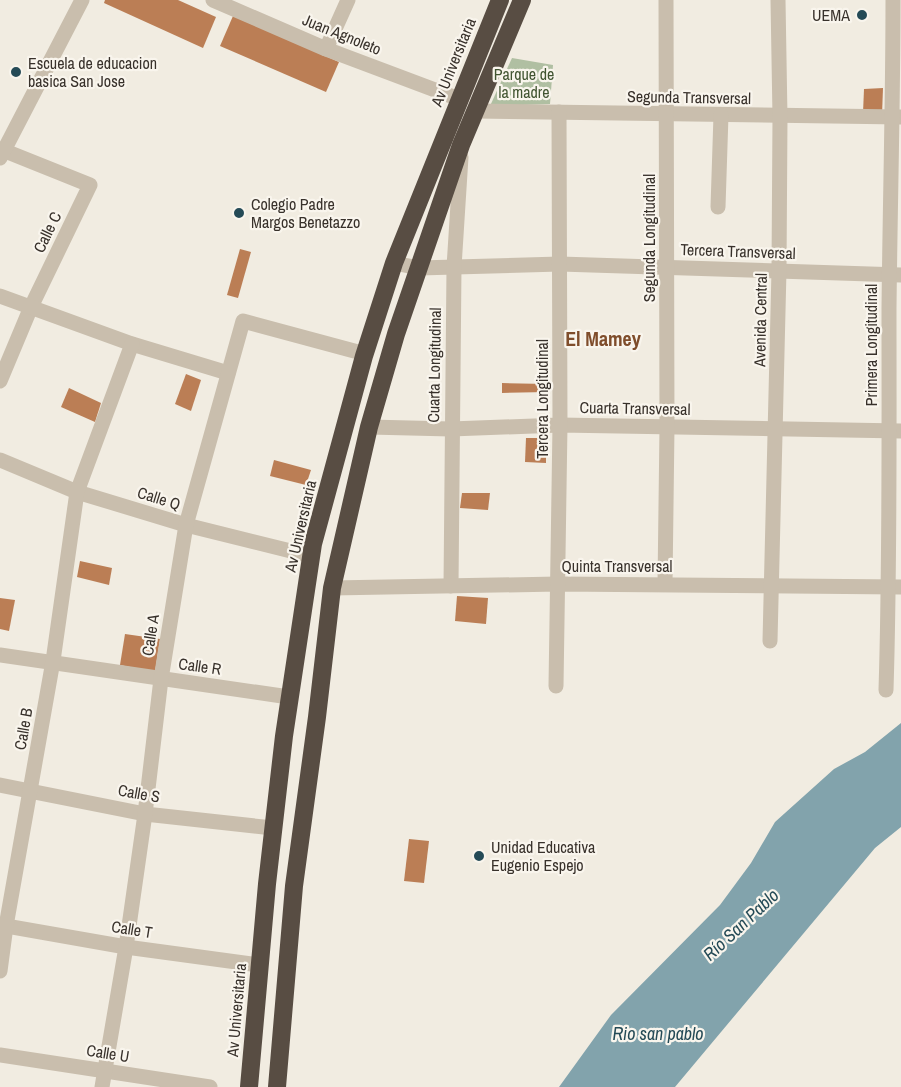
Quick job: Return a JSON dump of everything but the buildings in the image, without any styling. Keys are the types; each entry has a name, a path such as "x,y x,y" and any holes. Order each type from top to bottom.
{"highway":[{"name":"Av Universitaria","path":"249,1087 273,828 289,697 311,556 364,356 394,263 500,0"},
{"path":"277,1087 294,886 332,588 369,428 396,334 461,145 522,0"},
{"path":"267,884 294,886"}],"street":[{"path":"1,153 82,0"},
{"name":"Juan Agnoleto","path":"215,0 326,49 459,99"},
{"path":"326,49 348,0"},
{"name":"Segunda Longitudinal","path":"665,584 666,0"},
{"name":"Avenida Central","path":"770,641 779,270 778,0"},
{"name":"Primera Longitudinal","path":"886,690 895,587 897,117 892,0"},
{"name":"Segunda Transversal","path":"476,111 897,117"},
{"name":"Tercera Longitudinal","path":"556,686 560,425 559,112"},
{"path":"718,207 721,115"},
{"name":"Cuarta Longitudinal","path":"451,585 454,267 461,145"},
{"name":"Calle C","path":"0,381 31,307 90,185 1,153"},
{"name":"Tercera Transversal","path":"394,263 419,268 560,264 895,275"},
{"path":"0,296 132,344 228,373"},
{"name":"Calle A","path":"102,1087 126,947 161,679 186,525 243,321 358,352 364,356"},
{"name":"Calle B","path":"0,971 3,925 31,791 54,661 77,492 132,344"},
{"name":"Cuarta Transversal","path":"369,428 451,429 560,425 895,431"},
{"name":"Calle Q","path":"0,460 77,492 186,525 311,556"},
{"name":"Quinta Transversal","path":"332,588 558,584 895,587"},
{"name":"Calle R","path":"0,655 54,661 289,697"},
{"name":"Calle S","path":"0,785 145,814 273,828"},
{"name":"Calle T","path":"3,925 126,947 259,965"},
{"name":"Calle U","path":"0,1055 210,1087"}],"green space":[{"name":"Parque de la madre","path":"512,58 553,65 550,104 490,106"}],"water":[{"name":"Rio san pablo","path":"901,723 901,827 875,848 675,1087 559,1087 611,1015 720,905 751,863 775,822 834,769 865,752"}],"place":[{"name":"UEMA","path":"862,15"},
{"name":"Escuela de educacion basica San Jose","path":"16,72"},
{"name":"Colegio Padre Margos Benetazzo","path":"239,213"},
{"name":"Unidad Educativa Eugenio Espejo","path":"479,856"}],"district":[{"name":"El Mamey","path":"603,339"}],"water label":[{"name":"Río San Pablo","path":"741,925"}]}
